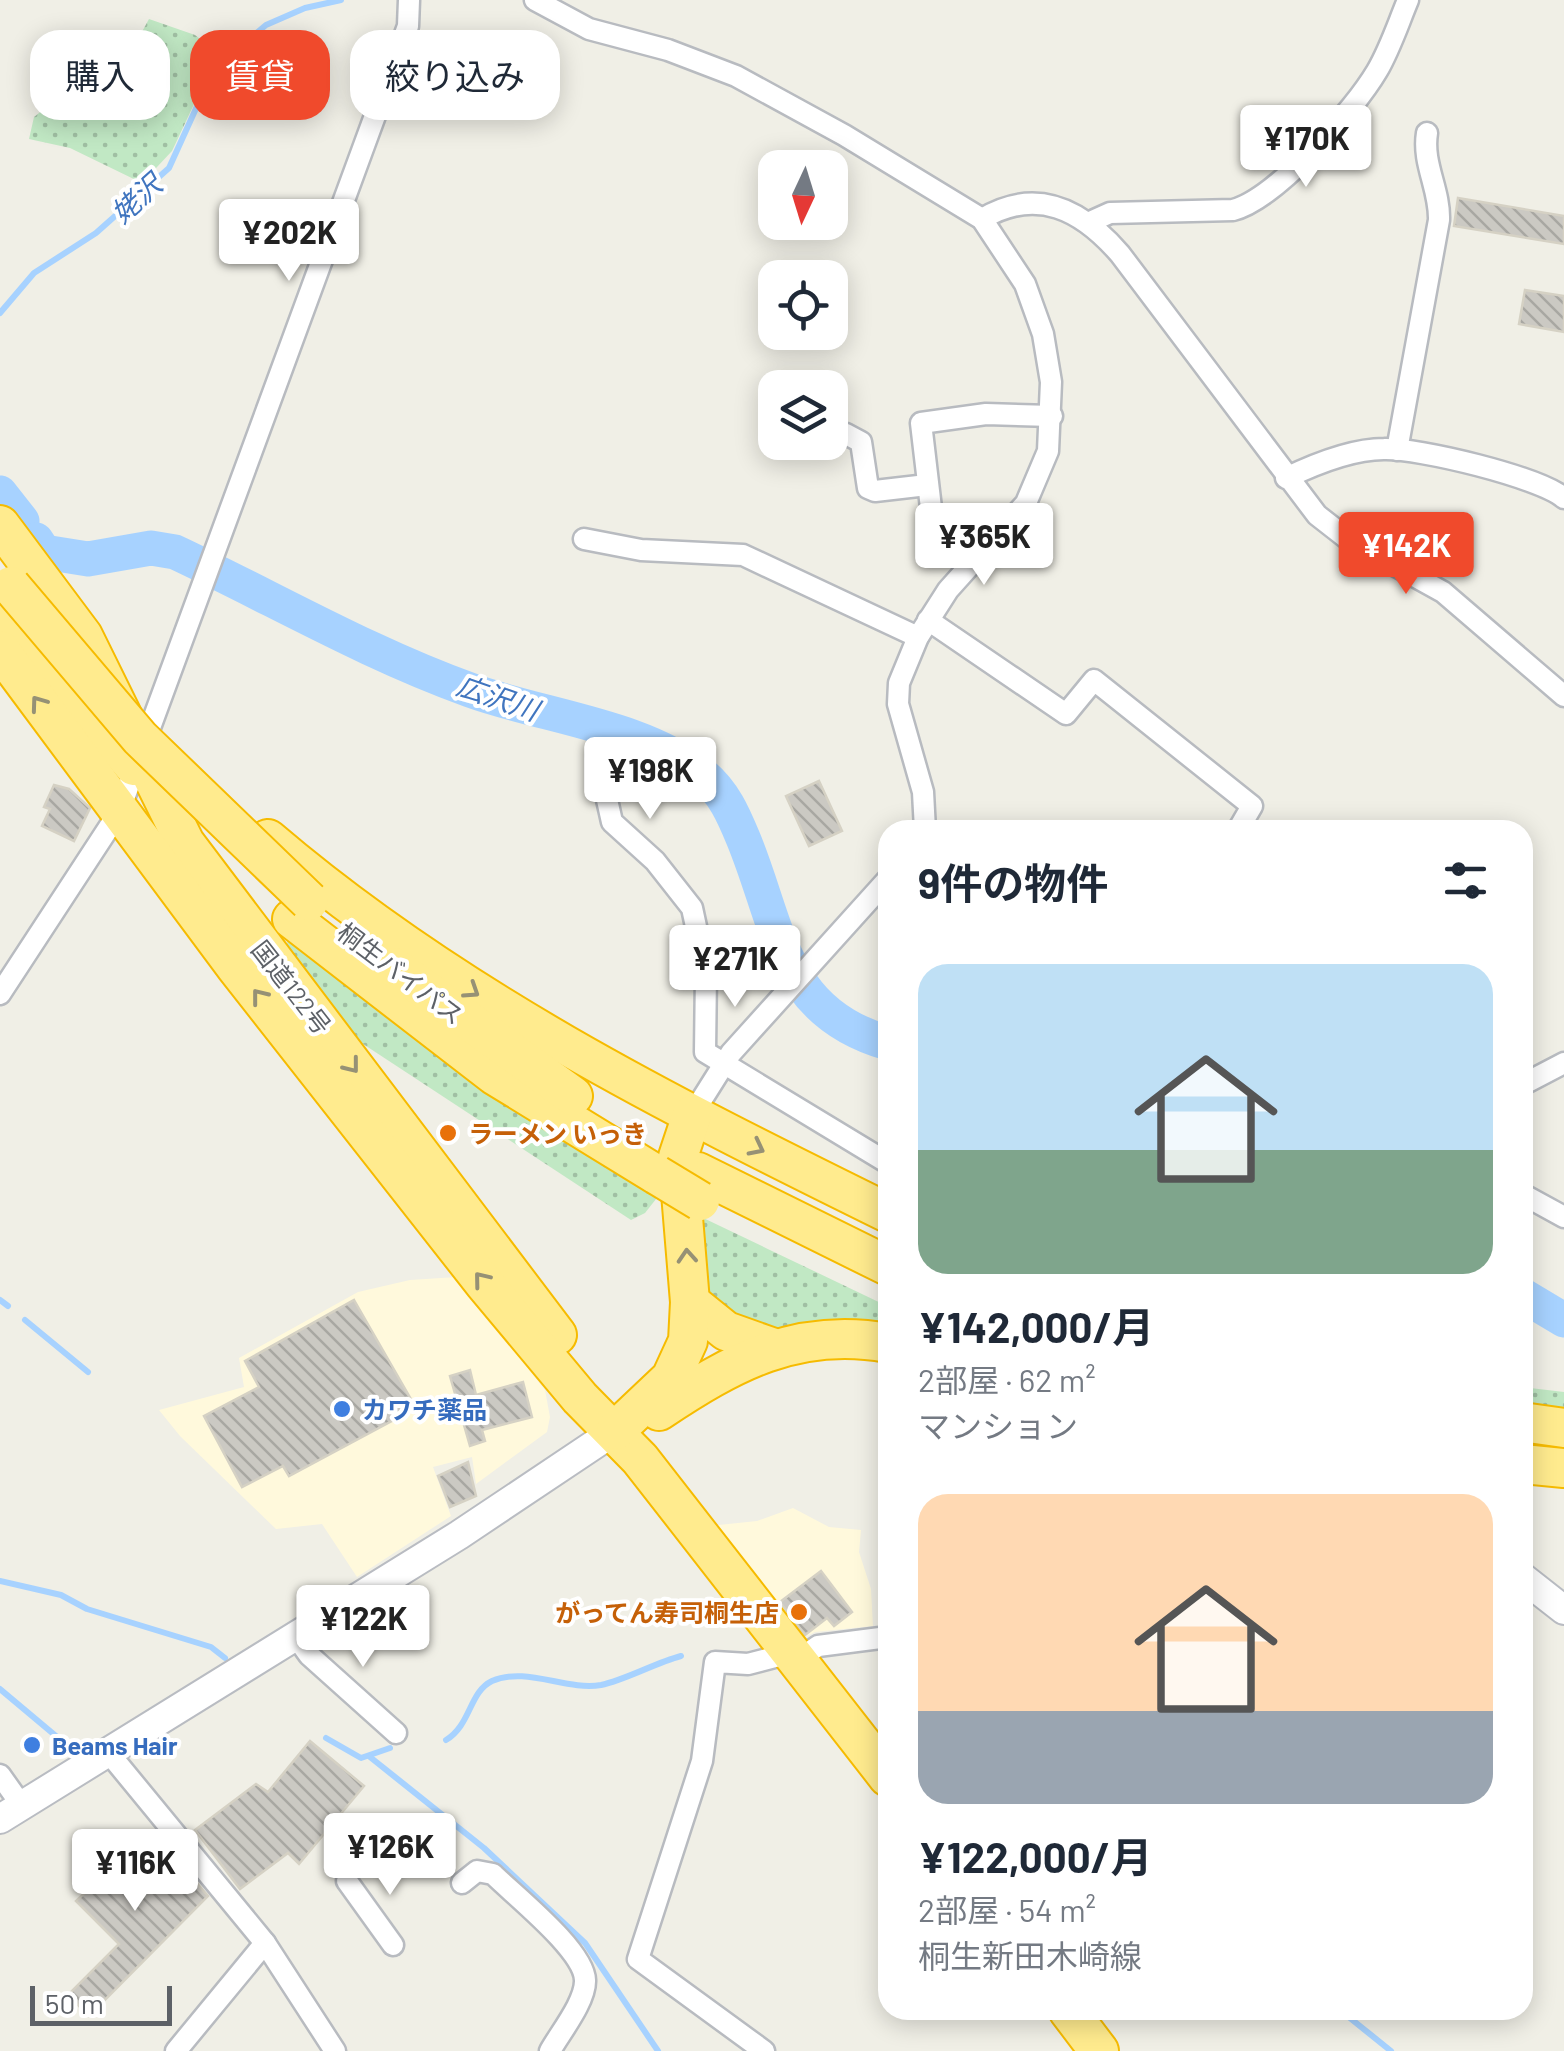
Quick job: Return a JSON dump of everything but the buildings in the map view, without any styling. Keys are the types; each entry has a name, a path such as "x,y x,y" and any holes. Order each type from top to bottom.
{"highway":[{"name":"国道122号","path":"0,525 83,636 124,712 140,756 185,843 602,1396 616,1430"},
{"name":"桐生バイパス","path":"4,589 126,757 494,1075 878,1285"},
{"name":"国道122号","path":"0,650 216,939 484,1283 580,1398 616,1430 878,1764"},
{"path":"216,939 212,920 172,863 142,810 140,756 169,758 362,916 484,1000 692,1115 878,1208"},
{"path":"616,1430 677,1370 688,1341 690,1302 678,1157 692,1115"},
{"name":"桐生バイパス","path":"699,1186 878,1262"},
{"path":"690,1302 726,1331 771,1347"},
{"path":"616,1430 653,1415 711,1377 771,1347 837,1338 878,1342"},
{"path":"1533,1424 1564,1428"},
{"path":"1533,1439 1564,1442"},
{"path":"1533,1465 1564,1468"},
{"path":"1533,1485 1564,1488"},
{"path":"1076,2020 1099,2051"}],"main road":[{"path":"11,1813 296,1637 616,1430"},
{"path":"1533,1586 1564,1610"}],"street":[{"path":"0,994 120,812 408,26 408,0"},
{"path":"535,0 589,28 668,50 736,76 982,219 1016,265 1037,314 1051,382 1048,451 1037,482 1016,518 948,590 923,629 897,694 923,792 924,820"},
{"path":"1090,222 1110,213 1233,210 1252,203 1326,138 1366,86 1408,0"},
{"path":"1397,450 1439,220 1440,196 1425,160 1427,133"},
{"path":"982,219 1010,205 1033,202 1068,210 1090,222 1120,254 1286,478 1331,527 1443,592 1564,696"},
{"path":"986,551 964,535 935,528 920,423 986,414 1052,416"},
{"path":"848,435 861,442 868,488 876,492 927,485"},
{"path":"1286,478 1355,453 1397,450 1535,480 1564,498"},
{"path":"584,539 640,550 743,555 923,629 1066,714 1094,680 1252,806 1244,820"},
{"path":"596,755 612,822 656,861 692,908 706,972 705,1052 878,1157"},
{"path":"692,1115 722,1064 878,890"},
{"path":"1533,1079 1564,1063"},
{"path":"1533,1200 1564,1217"},
{"path":"296,1637 309,1655 396,1733"},
{"path":"764,2051 638,1959 702,1761 715,1662 748,1664 793,1657 818,1646 878,1637"},
{"path":"108,1752 266,1943 335,2051"},
{"path":"0,1775 11,1813"},
{"path":"462,1883 476,1871 493,1874 565,1944 583,1972 584,1989 550,2051"},
{"path":"347,1881 393,1945"},
{"path":"176,2051 266,1943"}],"shaded area":[{"path":"457,1277 545,1390 550,1417 547,1432 476,1484 472,1457 433,1467 451,1516 357,1577 322,1524 276,1529 180,1436 159,1410 244,1387 239,1358 358,1292 410,1280"},
{"path":"793,1508 829,1527 861,1530 859,1552 871,1589 873,1626 815,1632 801,1639 709,1526 757,1521"}],"green space":[{"path":"149,19 190,33 190,113 172,151 142,183 70,148 29,139 33,120 170,120 170,30 143,30"},
{"path":"289,929 660,1194 645,1213 631,1220 357,1040 286,952"},
{"path":"697,1215 878,1302 878,1335 771,1336 706,1298"},
{"path":"1533,1388 1564,1392 1564,1415 1533,1412"}],"waterway":[{"name":"姥沢","path":"0,313 34,273 96,233 169,168 203,93 240,47 266,25 305,8 341,0"},
{"name":"広沢川","path":"0,493 22,521"},
{"name":"広沢川","path":"36,540 44,552 88,559 151,548 175,552 432,675 498,699 623,733 679,758 703,775 727,804 777,934 804,988 825,1010 852,1029 878,1039"},
{"path":"0,1300 8,1306"},
{"name":"広沢川","path":"1533,1302 1564,1320"},
{"path":"25,1320 88,1372"},
{"path":"0,1581 61,1595 87,1609 211,1647 225,1658"},
{"path":"446,1740 460,1726 484,1686 492,1681 518,1676 601,1685 681,1656"},
{"path":"0,1689 75,1752"},
{"path":"326,1738 361,1758 390,1748"},
{"path":"370,1757 484,1848 585,1943 658,2051"},
{"path":"1352,2020 1391,2051"}],"place":[{"name":"ラーメン いっき","path":"448,1133"},
{"name":"カワチ薬品","path":"342,1409"},
{"name":"がってん寿司桐生店","path":"799,1612"},
{"name":"Beams Hair","path":"32,1745"}]}
